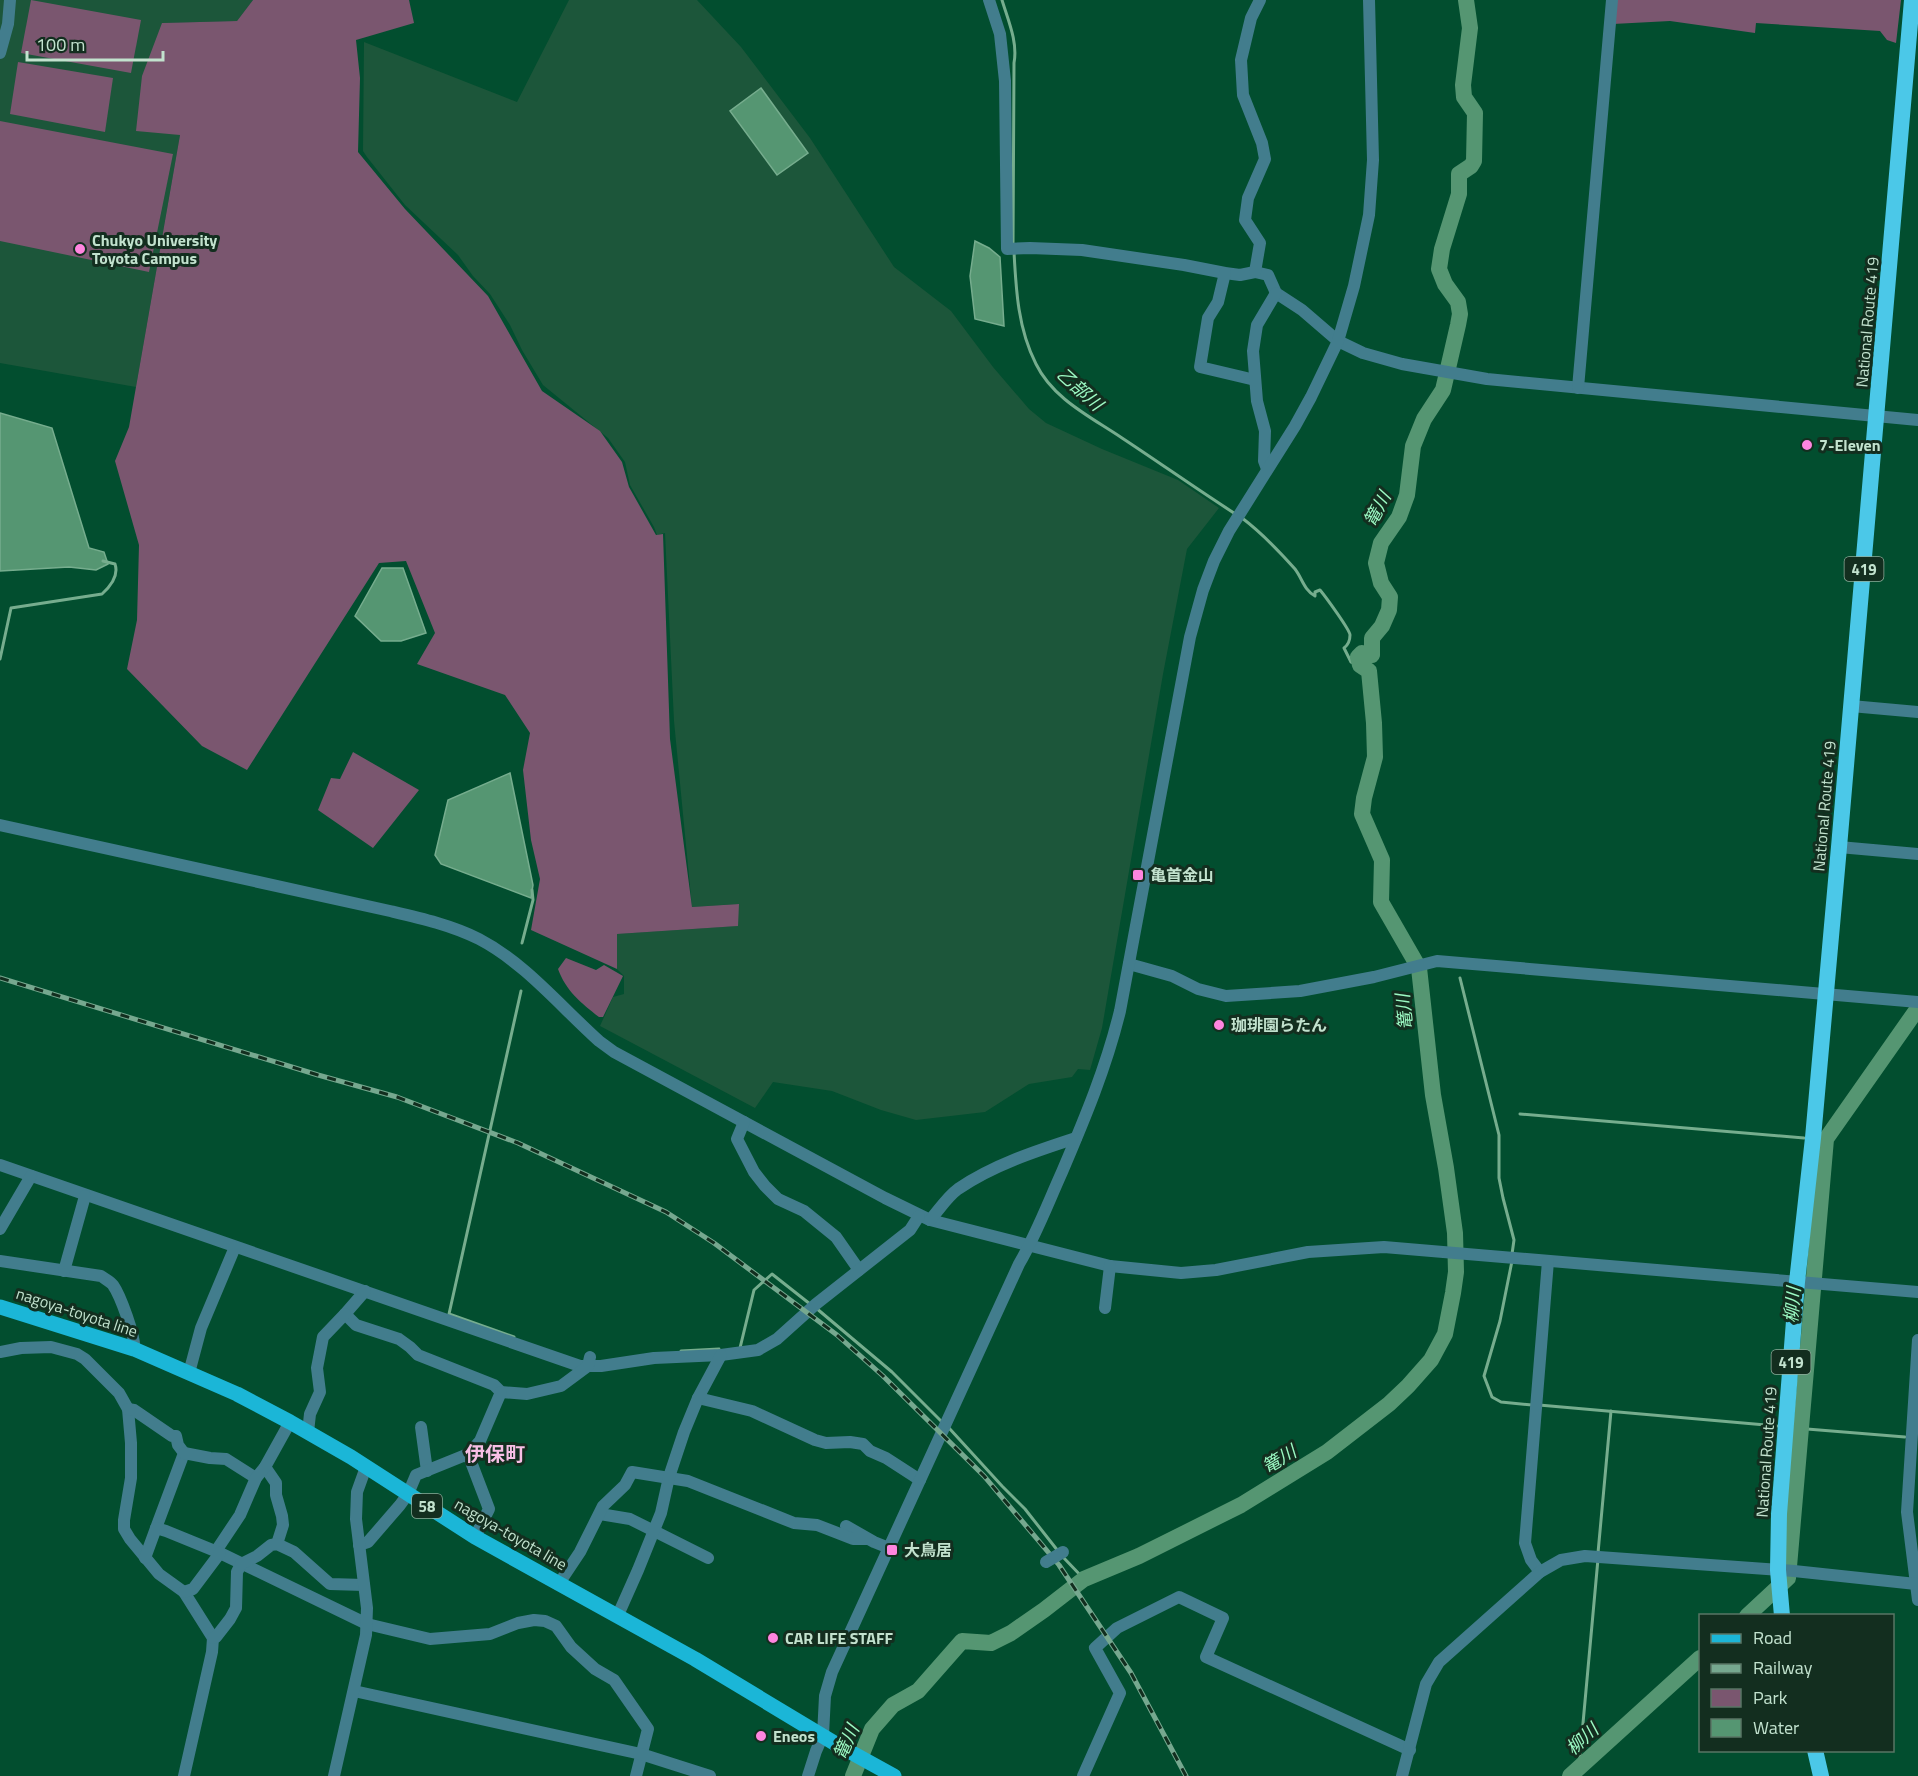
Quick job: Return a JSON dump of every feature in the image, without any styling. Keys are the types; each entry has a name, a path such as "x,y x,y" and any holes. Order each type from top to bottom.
{"highway":[{"name":"National Route 419","path":"1782,1614 1779,1514 1802,1283 1812,1141 1914,7"},
{"path":"1815,1752 1821,1776"}],"main road":[{"name":"nagoya-toyota line","path":"0,1307 134,1349 237,1394 308,1432 475,1537 618,1615 894,1776"}],"street":[{"path":"0,53 10,0"},
{"path":"989,0 1000,34 1005,81 1007,249 1082,250 1240,275 1255,272 1268,275 1276,293 1302,310 1338,341 1381,359 1417,366 1474,376 1578,388 1918,420"},
{"path":"1255,272 1260,243 1245,220 1248,198 1265,159 1262,143 1243,95 1241,60 1251,18 1260,0"},
{"path":"808,1776 823,1735 825,1696 829,1678 1019,1264 1030,1245 1105,1068 1120,1011 1141,888 1190,637 1203,590 1214,561 1236,519 1296,426 1338,341 1354,286 1369,215 1372,160 1369,0"},
{"path":"1578,388 1612,0"},
{"path":"1226,273 1218,302 1208,318 1200,367 1255,380"},
{"path":"1267,469 1264,461 1265,431 1257,401 1253,351 1257,325 1276,293"},
{"path":"1851,706 1918,712"},
{"path":"0,825 410,916 458,930 479,939 514,961 598,1041 614,1052 925,1218 1110,1266 1181,1273 1216,1270 1308,1252 1384,1247 1918,1292"},
{"path":"1839,847 1918,854"},
{"path":"1129,964 1172,976 1198,989 1226,996 1300,991 1437,961 1917,1002"},
{"path":"744,1122 737,1139 754,1172 778,1199 804,1211 836,1237 859,1270"},
{"path":"0,1165 579,1366 589,1362 601,1366 654,1358 721,1355 758,1350 777,1339 816,1304 925,1218 956,1190 989,1171 1041,1149 1076,1138"},
{"path":"0,1229 31,1176"},
{"path":"64,1271 85,1196"},
{"path":"189,1373 201,1328 235,1247"},
{"path":"0,1261 101,1276 112,1283 128,1320 135,1343 134,1349"},
{"path":"1540,1572 1531,1560 1525,1544 1548,1261"},
{"path":"1105,1308 1110,1266"},
{"path":"308,1432 310,1414 320,1392 317,1368 323,1337 365,1291"},
{"path":"345,1314 356,1325 399,1339 424,1358 494,1385 501,1392 527,1394 561,1386 589,1362"},
{"path":"77,1354 84,1334"},
{"path":"1918,1340 1907,1512 1918,1600"},
{"path":"0,1352 21,1348 51,1347 77,1354 119,1393 128,1409 131,1478 124,1529 159,1574 184,1592 213,1638 212,1652 184,1776"},
{"path":"618,1615 661,1513 669,1477 684,1432 698,1398 721,1355"},
{"path":"359,1545 368,1542 408,1494 416,1475 468,1454 480,1441 501,1392"},
{"path":"698,1398 752,1411 815,1440 826,1443 863,1444 870,1451 886,1458 920,1480"},
{"path":"128,1409 134,1410 172,1436 176,1436 178,1445 184,1453 226,1459 256,1478"},
{"path":"184,1592 193,1589 218,1552 240,1515 256,1478 266,1467 290,1422"},
{"path":"421,1427 427,1471"},
{"path":"145,1558 184,1453"},
{"path":"468,1454 489,1509 475,1537"},
{"path":"266,1467 276,1483 276,1495 282,1516 283,1525 277,1544"},
{"path":"334,1776 367,1624 356,1519 356,1503 366,1467"},
{"path":"560,1582 580,1552 603,1506 625,1485 632,1472 688,1481 795,1523 817,1525 853,1539 867,1539"},
{"path":"600,1514 630,1519 708,1558"},
{"path":"846,1526 867,1539 889,1548"},
{"path":"156,1528 218,1552 367,1624 430,1639 490,1635 519,1623 534,1620 545,1621 555,1626 571,1647 595,1669 614,1680 648,1729 636,1776"},
{"path":"213,1638 231,1619 236,1608 237,1572 241,1564 257,1556 271,1545 277,1544 294,1552 330,1584 364,1586"},
{"path":"1046,1562 1063,1552"},
{"path":"1402,1776 1426,1684 1439,1662 1540,1572 1561,1560 1585,1556 1916,1584"},
{"path":"1083,1776 1120,1693 1095,1648 1117,1628 1179,1597 1223,1618 1206,1657 1410,1750"},
{"path":"354,1691 641,1754 710,1776"}],"shaded area":[{"name":"Chukyo University Toyota Campus","path":"0,0 253,0 237,21 162,23 180,135 136,387 0,363"},
{"path":"569,0 697,0 741,47 810,138 894,267 951,311 993,367 1029,409 1046,423 1178,480 1219,508 1187,549 1102,1028 1090,1070 1078,1069 1072,1077 1029,1084 985,1112 916,1120 881,1110 832,1091 773,1082 755,1108 600,1026 613,997 624,994 624,976 617,969 617,934 737,926 738,904 692,907 674,721 665,533 657,535 630,485 625,462 608,438 543,385 490,294 458,255 405,205 363,151 364,42 517,102"}],"green space":[{"path":"31,0 141,20 131,73 21,53"},
{"path":"253,0 409,0 414,23 356,40 360,78 358,152 405,209 488,296 542,391 600,431 622,462 629,487 656,535 663,534 670,739 692,907 739,904 738,926 617,934 617,969 531,930 540,879 531,840 523,770 530,733 505,695 417,664 435,633 406,561 379,563 247,770 202,746 127,669 137,620 139,545 115,461 129,427 180,135 136,131 142,76 162,23 237,21"},
{"path":"1615,0 1901,0 1896,43 1887,40 1880,31 1756,23 1755,33 1670,21 1613,24"},
{"path":"18,62 113,78 105,132 10,114"},
{"path":"0,121 173,154 149,272 0,241"},
{"path":"353,752 419,790 373,848 318,810 331,778 340,779"},
{"path":"566,958 596,970 604,965 623,976 603,1017 599,1017 586,1007 565,984 558,969"}],"water":[{"path":"761,88 808,153 777,175 730,111"},
{"path":"975,241 1000,257 1004,326 975,319 970,276"},
{"path":"0,413 52,428 89,548 104,552 108,564 96,570 69,567 0,571"},
{"path":"382,568 403,568 426,633 401,641 381,641 355,616"},
{"path":"510,773 533,885 531,898 441,864 435,855 448,800"}],"waterway":[{"name":"乙部川","path":"1002,0 1015,47 1013,245"},
{"name":"篭川","path":"853,1776 872,1729 893,1705 918,1691 962,1641 991,1643 1011,1633 1084,1579 1139,1556 1241,1505 1327,1452 1389,1404 1408,1386 1431,1360 1445,1334 1456,1272 1455,1233 1433,1095 1419,968 1381,902 1382,860 1362,814 1375,757 1369,671 1360,665 1358,657 1362,653 1372,655 1372,638 1382,626 1389,610 1390,597 1381,583 1376,563 1381,543 1399,517 1407,495 1413,446 1424,419 1443,390 1460,314 1458,302 1445,284 1439,269 1442,249 1459,194 1459,174 1471,166 1474,161 1475,113 1464,97 1463,85 1470,28 1466,0"},
{"name":"乙部川","path":"1014,252 1017,295 1025,337 1036,364 1052,387 1086,415 1237,515"},
{"name":"乙部川","path":"1242,518 1289,562 1311,593 1315,596 1315,592 1320,590 1349,632 1349,641 1344,648 1351,662 1360,665"},
{"path":"0,659 11,608 102,594 111,584 116,573 115,564 103,561"},
{"path":"522,943 533,900 532,890"},
{"path":"1460,978 1499,1135 1499,1178 1514,1240 1512,1254"},
{"path":"514,1337 449,1314 521,991"},
{"name":"柳川","path":"1749,1614 1788,1578 1826,1139 1918,1008"},
{"path":"1520,1114 1804,1138"},
{"path":"1512,1261 1500,1321 1484,1376 1492,1397 1501,1402 1532,1405"},
{"path":"740,1348 754,1290 772,1274 810,1304"},
{"path":"816,1308 892,1372 942,1422"},
{"path":"681,1351 719,1349"},
{"path":"1539,1405 1777,1426"},
{"path":"1598,1553 1611,1411"},
{"path":"949,1428 1025,1509 1058,1551"},
{"path":"1807,1429 1905,1437"},
{"path":"1062,1556 1084,1579"},
{"path":"1579,1767 1598,1559"},
{"name":"柳川","path":"1570,1776 1699,1659"}],"railway":[{"path":"0,978 397,1097 518,1143 666,1212 714,1243 837,1335 883,1376 984,1476 1059,1565 1131,1673 1186,1776"}],"place":[{"name":"Chukyo University Toyota Campus","path":"80,249"},
{"name":"7-Eleven","path":"1807,445"},
{"name":"亀首金山","path":"1138,875"},
{"name":"珈琲園らたん","path":"1219,1025"},
{"name":"大鳥居","path":"892,1550"},
{"name":"CAR LIFE STAFF","path":"773,1638"},
{"name":"Eneos","path":"761,1736"}],"district":[{"name":"伊保町","path":"495,1453"}]}
